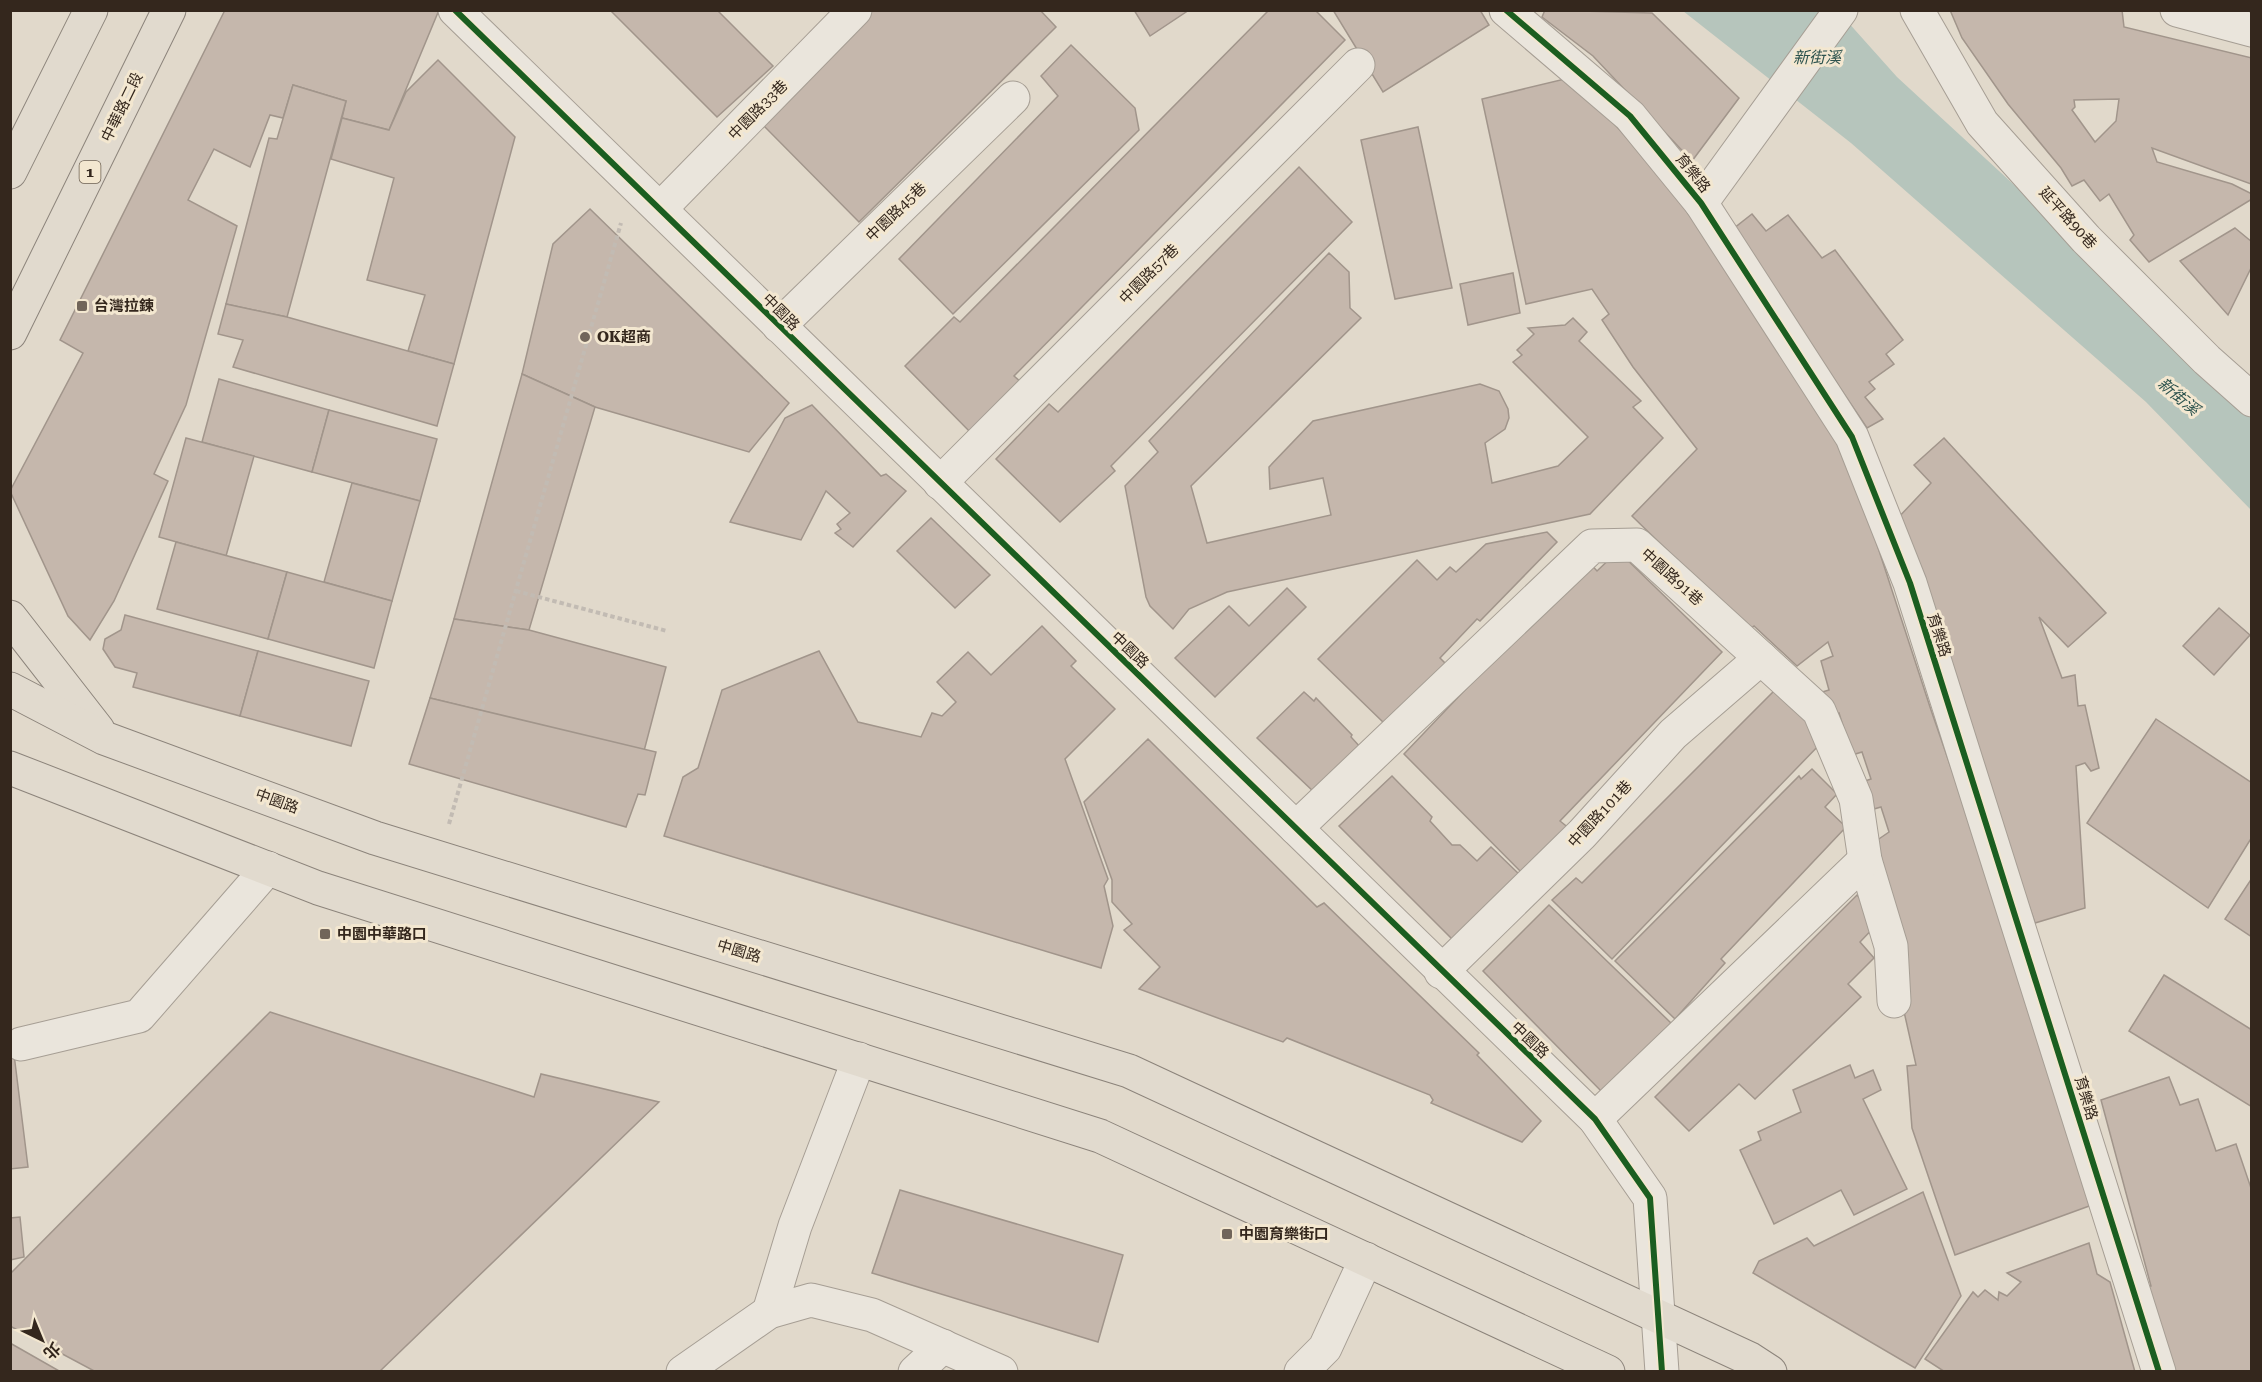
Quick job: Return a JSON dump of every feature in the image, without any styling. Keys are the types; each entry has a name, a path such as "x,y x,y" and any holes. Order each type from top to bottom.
{"main road":[{"path":"10,172 91,10"},
{"name":"中華路二段","path":"10,333 169,10"},
{"path":"10,617 104,738"},
{"name":"中園路","path":"10,689 104,738 375,838 1129,1071 1750,1359 1770,1371"},
{"path":"19,774 318,888 1100,1136 1608,1371"}],"street":[{"name":"中園路","path":"455,10 1296,828 1441,972 1595,1119 1650,1198 1662,1371"},
{"name":"中園路33巷","path":"660,209 855,10"},
{"name":"育樂路","path":"1506,10 1630,116 1701,203 1852,437 1910,583 2158,1371"},
{"path":"1701,203 1841,10"},
{"name":"延平路90巷","path":"1917,10 1982,123 2086,239 2207,360 2252,400"},
{"path":"2177,10 2252,30"},
{"name":"中園路57巷","path":"940,483 1358,65"},
{"name":"中園路45巷","path":"779,326 1013,98"},
{"name":"中園路91巷","path":"1296,828 1592,546 1637,545 1819,711 1856,799 1865,860 1890,946 1894,1001"},
{"name":"中園路101巷","path":"1441,972 1582,834 1673,734 1761,658"},
{"path":"1595,1119 1865,860"},
{"path":"21,1044 139,1016 268,868"},
{"path":"769,1312 795,1226 859,1059"},
{"path":"1300,1371 1325,1348 1366,1259"},
{"path":"683,1371 769,1312 811,1300 872,1315 1001,1371"},
{"path":"915,1371 943,1346"}],"path":[{"path":"440,858 622,218"},
{"path":"516,591 667,632"}],"water":[{"name":"新街溪","path":"1683,11 1838,11 1897,77 2251,403 2251,510 2146,402 1851,143"}],"building":[{"path":"225,10 439,10 389,130 342,118 346,101 293,85 283,118 270,115 250,167 214,149 188,200 237,226 186,405 154,474 168,481 114,601 90,640 68,616 10,491 83,353 60,340"},
{"path":"610,10 717,10 773,66 717,117"},
{"path":"867,10 1040,10 1056,27 859,222 758,120"},
{"path":"1134,10 1189,10 1150,36"},
{"path":"1269,10 1315,10 1345,40 1014,376 1022,383 973,435 905,366 954,317 960,322"},
{"path":"1333,10 1480,10 1489,25 1383,92"},
{"path":"1545,10 1652,13 1739,98 1692,161 1593,56 1542,17"},
{"path":"1950,10 2122,10 2124,27 2252,58 2251,184 2152,148 2157,162 2232,184 2252,194 2252,199 2149,262 2130,240 2134,235 2109,194 2100,201 2084,180 2072,186 2061,168 2008,104 1962,38","holes":["2119,99 2116,121 2095,142 2072,110 2075,107 2074,100"]},
{"path":"1071,45 1135,108 1139,130 953,314 899,259 1058,96 1041,76"},
{"path":"438,60 515,137 454,364 408,351 425,295 367,280 394,178 331,159 342,118 389,130 406,92"},
{"path":"1573,77 1686,205 1842,437 1931,710 2023,975 2092,1205 1955,1255 1912,1128 1907,1066 1916,1065 1896,976 1873,843 1889,832 1881,807 1874,809 1865,781 1871,779 1862,752 1852,755 1839,713 1828,717 1819,693 1829,690 1821,661 1833,656 1828,642 1797,666 1754,626 1749,630 1632,516 1697,449 1633,367 1602,320 1609,314 1592,289 1526,304 1482,99"},
{"path":"293,85 346,101 287,317 226,304 269,138 277,139"},
{"path":"1418,127 1452,288 1395,299 1361,140"},
{"path":"1299,167 1352,222 1111,466 1115,471 1060,522 996,459 1049,404 1058,412"},
{"path":"590,209 789,403 749,452 595,407 522,374 553,244"},
{"path":"1752,214 1766,231 1788,215 1822,258 1835,250 1903,340 1886,354 1894,364 1869,382 1875,389 1865,397 1883,419 1867,428 1733,229"},
{"path":"2235,228 2252,242 2252,266 2228,315 2180,261"},
{"path":"1329,253 1349,272 1350,308 1361,318 1191,486 1207,543 1331,515 1323,478 1270,489 1269,467 1313,421 1480,384 1499,391 1508,409 1509,418 1505,429 1485,443 1492,483 1558,466 1588,437 1513,362 1522,355 1517,350 1534,334 1528,328 1565,325 1573,318 1587,332 1579,341 1641,401 1633,407 1663,438 1590,514 1227,592 1189,609 1173,629 1150,606 1146,597 1125,486 1158,452 1149,441"},
{"path":"1513,273 1520,313 1468,325 1460,284"},
{"path":"226,304 287,317 454,364 437,426 233,367 243,340 218,334"},
{"path":"522,374 595,407 529,630 454,619"},
{"path":"219,379 329,410 312,472 202,442"},
{"path":"812,405 881,476 886,474 906,491 853,547 835,533 841,529 837,524 850,513 826,491 801,540 730,522 785,418"},
{"path":"329,410 437,439 420,501 312,472"},
{"path":"186,438 254,456 226,556 159,537"},
{"path":"1944,438 2106,613 2068,647 2039,617 2062,678 2075,675 2078,706 2085,705 2099,768 2091,771 2085,763 2076,766 2085,908 2035,923 1896,520 1931,483 1914,465"},
{"path":"352,483 420,501 392,601 324,582"},
{"path":"931,518 990,575 955,608 897,551"},
{"path":"1547,532 1557,542 1480,621 1477,619 1440,658 1446,664 1386,725 1318,659 1417,560 1437,580 1450,567 1456,572 1486,544"},
{"path":"176,542 287,572 268,639 157,609"},
{"path":"1618,551 1722,652 1560,821 1570,829 1525,876 1404,754 1588,561 1597,571"},
{"path":"287,572 392,601 374,668 268,639"},
{"path":"1287,588 1306,607 1215,697 1175,658 1229,606 1249,626"},
{"path":"2219,608 2250,635 2214,675 2183,646"},
{"path":"125,615 258,651 240,716 133,687 137,673 115,667 103,649 105,639 121,630"},
{"path":"454,619 529,630 666,667 644,751 430,698"},
{"path":"1042,626 1076,661 1071,666 1115,709 1065,759 1108,879 1104,886 1113,926 1101,968 664,836 683,777 698,768 722,690 819,651 858,722 921,737 932,713 942,716 956,702 937,682 968,652 991,675"},
{"path":"258,651 369,681 351,746 240,716"},
{"path":"1774,691 1787,700 1824,740 1612,959 1552,900 1576,878 1582,883"},
{"path":"1304,692 1314,701 1316,698 1352,735 1351,737 1361,748 1315,793 1257,738"},
{"path":"430,698 656,752 645,795 638,794 626,827 409,764"},
{"path":"2156,719 2252,783 2252,837 2208,908 2087,823"},
{"path":"1148,739 1317,907 1324,903 1479,1053 1477,1055 1541,1121 1522,1142 1431,1103 1433,1100 1430,1095 1287,1038 1283,1042 1139,989 1160,967 1124,930 1132,924 1112,902 1112,880 1084,802"},
{"path":"1812,769 1837,794 1825,807 1846,827 1721,959 1725,963 1675,1019 1615,961 1799,776 1801,779"},
{"path":"1392,776 1432,817 1430,821 1452,845 1460,845 1477,861 1491,847 1521,876 1456,943 1339,826"},
{"path":"2252,878 2252,937 2225,919"},
{"path":"1857,895 1880,921 1860,942 1874,958 1848,984 1861,997 1755,1099 1739,1084 1689,1131 1655,1097"},
{"path":"1549,905 1672,1024 1604,1094 1483,971"},
{"path":"2164,975 2252,1030 2252,1107 2129,1031"},
{"path":"270,1012 534,1097 541,1074 659,1102 379,1372 96,1372 10,1326 10,1274"},
{"path":"10,1022 28,1167 10,1169"},
{"path":"1850,1065 1855,1078 1873,1070 1881,1090 1863,1099 1907,1189 1854,1215 1841,1190 1774,1224 1740,1150 1761,1140 1758,1132 1801,1112 1793,1090"},
{"path":"2169,1077 2180,1105 2198,1099 2216,1151 2236,1144 2252,1191 2252,1372 2174,1372 2147,1287 2151,1286 2101,1100"},
{"path":"900,1190 1123,1255 1098,1342 872,1273"},
{"path":"1923,1192 1961,1296 1915,1368 1753,1273 1759,1261 1807,1238 1814,1246"},
{"path":"20,1217 24,1257 10,1260 10,1218"},
{"path":"2089,1243 2097,1274 2110,1282 2135,1372 1945,1372 1925,1359 1973,1292 1978,1297 1985,1290 1998,1300 1999,1292 2007,1296 2021,1282 2007,1273"},
{"path":"10,1343 61,1372 10,1372"}],"cycle path":[{"path":"455,10 1595,1119 1650,1198 1662,1372"},
{"path":"1506,10 1630,116 1701,203 1852,437 1910,583 2159,1372"}],"place":[{"name":"台灣拉鍊","path":"82,306"},
{"name":"OK超商","path":"585,337"},
{"name":"中園中華路口","path":"325,934"},
{"name":"中園育樂街口","path":"1227,1234"}]}
